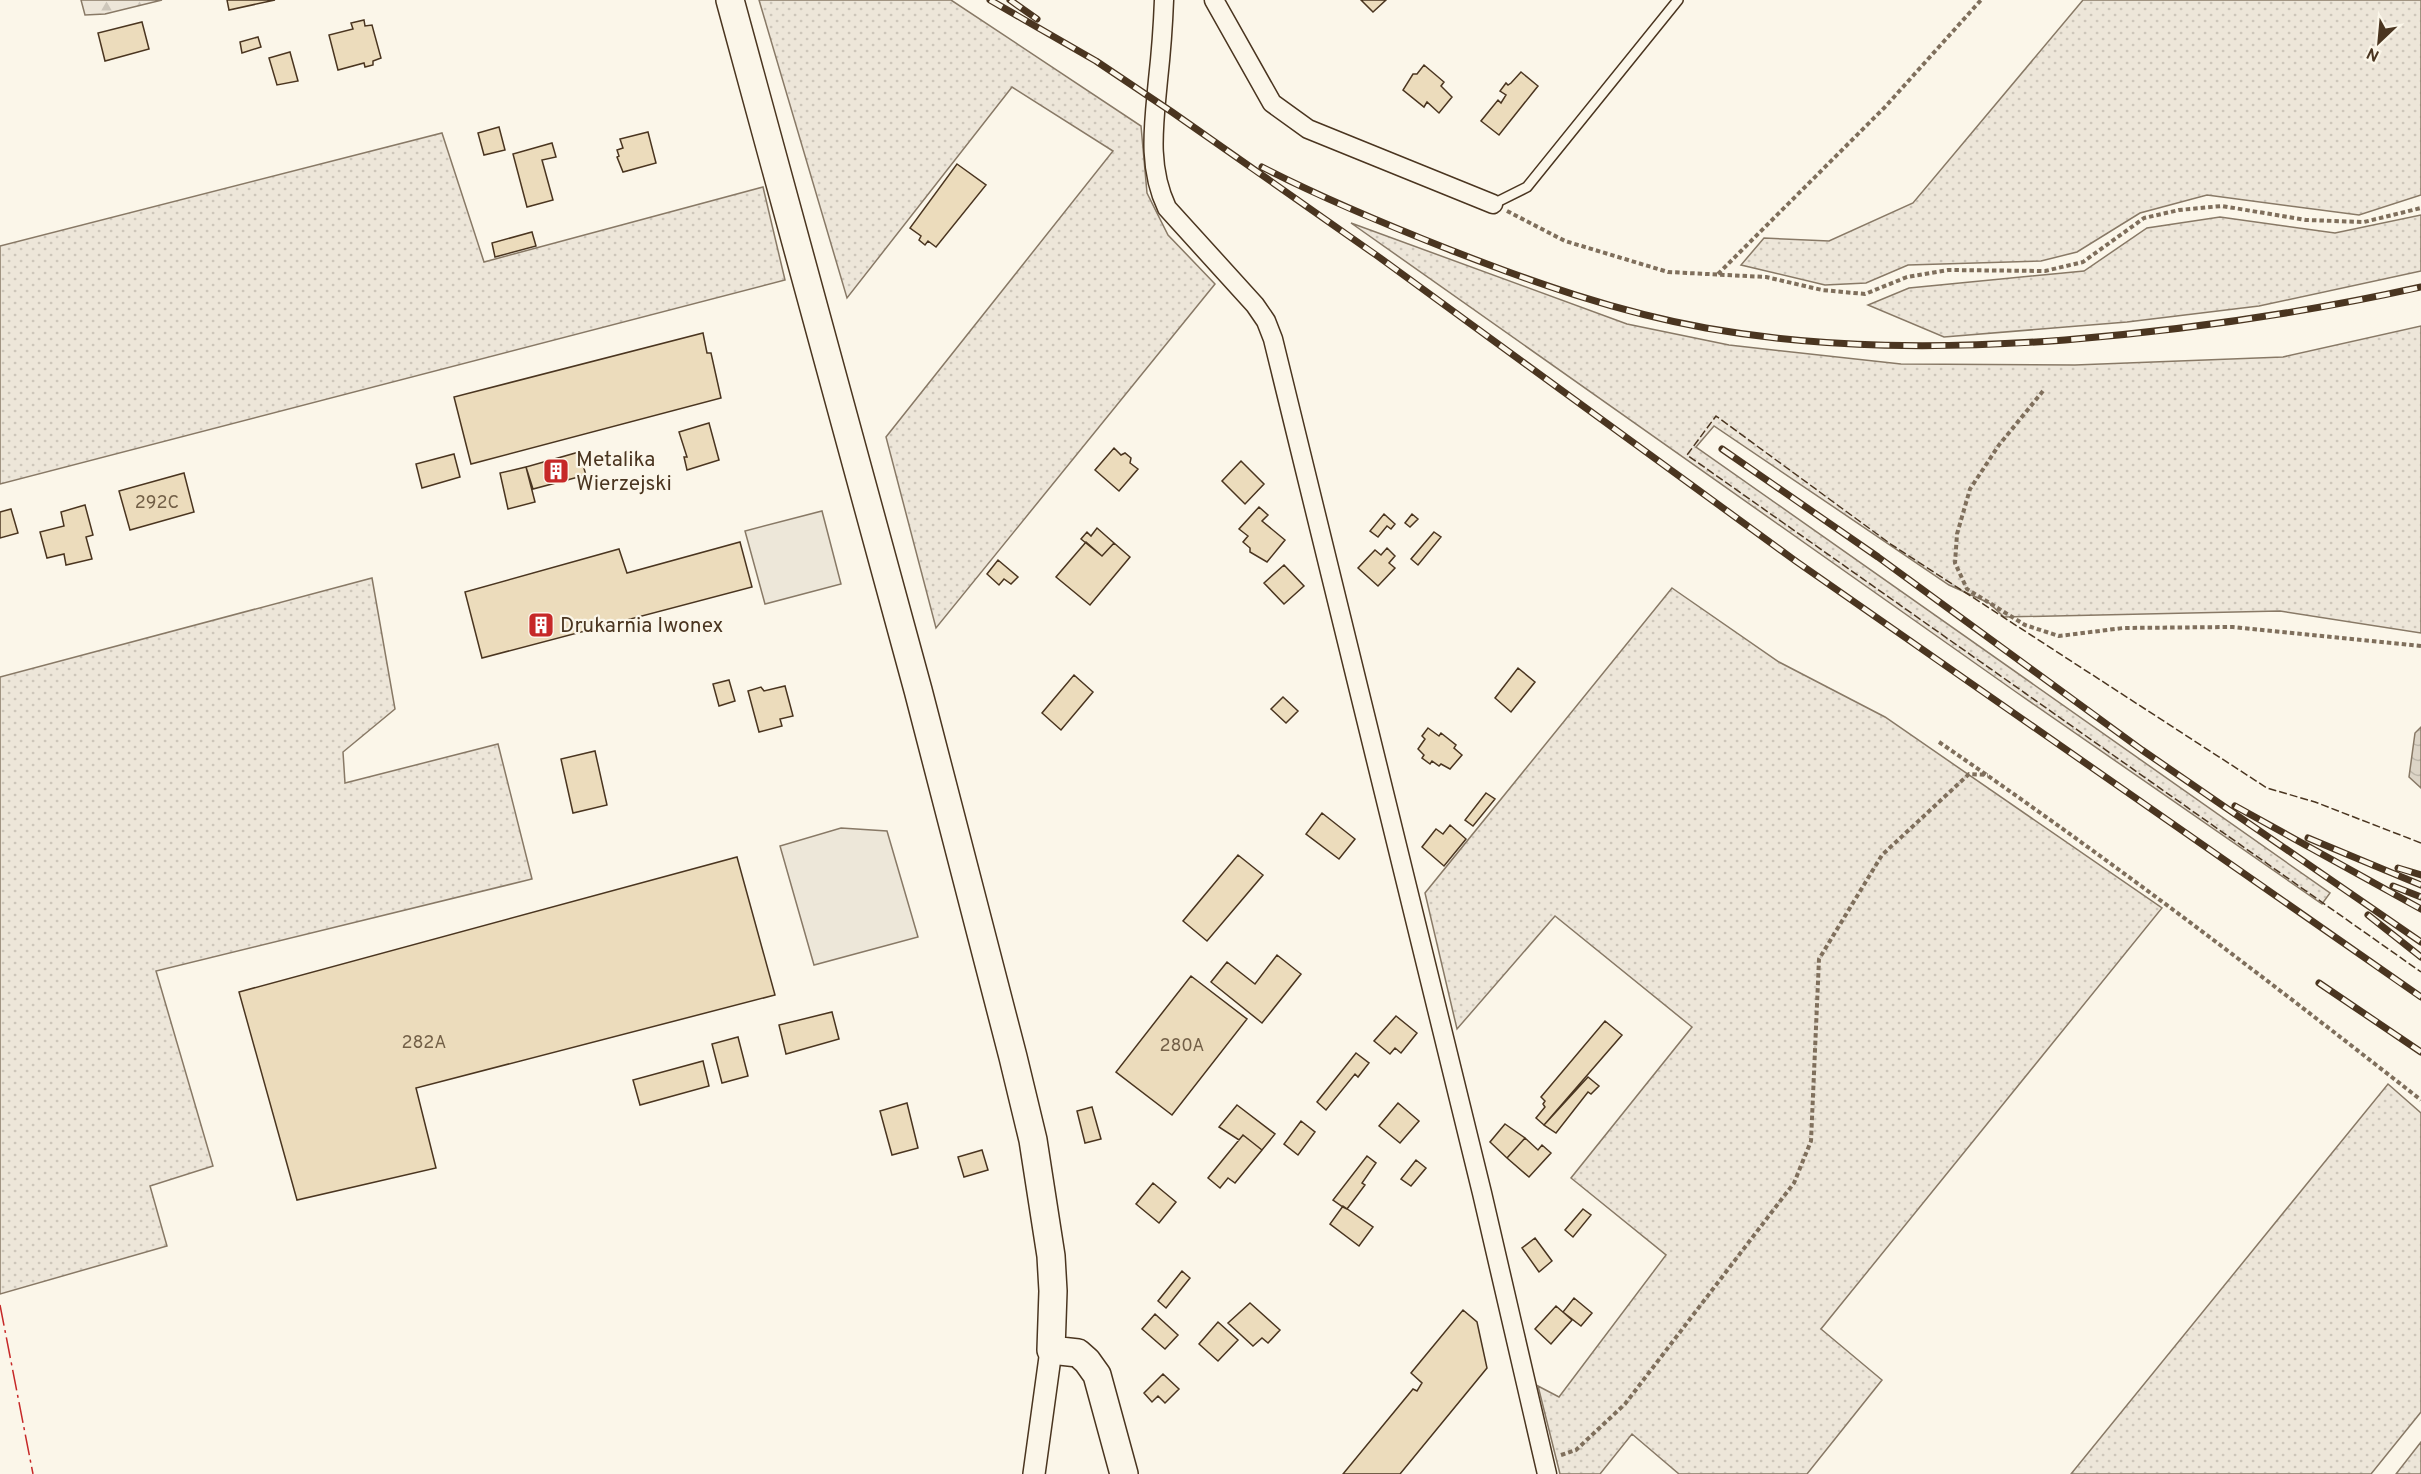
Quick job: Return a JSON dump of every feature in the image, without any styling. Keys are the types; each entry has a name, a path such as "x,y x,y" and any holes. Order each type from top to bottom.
{"main road":[{"path":"730,0 918,690 1016,1068 1033,1140 1051,1256 1053,1291 1051,1350 1078,1353 1087,1360 1097,1375 1124,1474"}],"street":[{"path":"1164,0 1152,128 1154,170 1158,190 1167,208 1256,304 1273,339 1466,1126 1545,1467"},
{"path":"1214,0 1272,103 1308,129 1493,204"},
{"path":"1034,1474 1051,1350"}],"lane":[{"path":"1493,204 1527,187 1678,0"}],"path":[{"path":"1718,274 1885,107 1981,0"},
{"path":"1493,204 1565,241 1668,272 1766,277 1822,290 1865,294 1907,277 1948,270 2045,271 2084,262 2144,219 2179,210 2222,206 2306,220 2364,222 2421,208"},
{"path":"2043,391 2000,445 1970,489 1957,534 1955,563 1967,589 2025,625 2059,636 2123,628 2233,627 2421,646"},
{"path":"1939,742 2063,827 2255,969 2421,1100"},
{"path":"1545,1467 1576,1450 1625,1404 1794,1183 1811,1141 1819,959 1882,855 1968,774 1988,775"}],"green space":[{"path":"81,0 162,0 105,14 85,15"},
{"path":"759,0 951,0 1141,126 1147,193 1168,235 1215,284 936,628 886,437 1113,151 1012,87 847,298"},
{"path":"2083,0 2421,0 2421,195 2359,215 2207,195 2140,213 2077,252 2041,261 1908,265 1866,283 1825,285 1741,265 1764,238 1829,241 1913,203"},
{"path":"442,133 484,262 763,187 785,280 0,484 0,246"},
{"path":"2421,215 2421,271 2259,306 2127,322 1944,337 1868,305 1909,288 2084,271 2147,228 2220,217 2335,233"},
{"path":"1351,223 1627,324 1729,345 1901,364 2075,365 2283,357 2421,326 2421,633 2280,611 2004,617 1989,603 1949,585 1714,426 1696,447 2330,893 2322,904 2016,692"},
{"path":"372,578 395,709 343,752 345,783 498,744 532,879 156,971 213,1166 150,1186 167,1246 0,1294 0,677"},
{"path":"1672,588 1779,662 1885,717 2162,908 1821,1329 1882,1380 1807,1474 1679,1474 1632,1434 1600,1474 1560,1474 1538,1386 1559,1397 1666,1255 1571,1178 1692,1027 1555,916 1457,1029 1425,893"},
{"path":"2388,1084 2421,1113 2421,1412 2371,1474 2071,1474"},
{"path":"2421,1442 2421,1474 2396,1474"}],"shaded area":[{"path":"822,511 841,584 765,604 745,531"},
{"path":"841,828 887,831 918,937 814,965 780,846"}],"water":[{"path":"2421,727 2421,788 2409,777 2415,733"}],"building":[{"path":"227,0 275,0 229,10"},
{"path":"1361,0 1386,0 1373,12"},
{"path":"364,20 365,26 372,25 381,58 373,61 373,65 365,67 364,63 338,70 329,35 353,29 351,23"},
{"path":"142,22 149,49 105,61 98,33"},
{"path":"258,37 261,47 242,53 240,42"},
{"path":"290,52 298,81 277,85 269,58"},
{"path":"1424,65 1444,82 1441,86 1452,97 1439,113 1427,102 1424,107 1403,90 1413,74 1417,74"},
{"path":"1521,72 1538,86 1499,135 1481,121 1498,100 1501,103 1506,95 1500,91 1506,83 1508,85 1511,83"},
{"path":"499,127 505,150 484,155 478,133"},
{"path":"648,132 656,163 623,172 617,157 619,156 617,150 623,148 620,139"},
{"path":"552,143 556,157 542,160 553,200 527,207 513,154"},
{"path":"957,164 986,185 936,247 928,241 925,245 919,240 921,236 910,228"},
{"path":"532,232 536,246 495,257 492,243"},
{"path":"703,333 707,353 711,353 721,398 471,464 454,397"},
{"path":"709,423 719,460 687,470 684,457 687,457 679,432"},
{"path":"1114,448 1121,455 1125,453 1131,458 1130,463 1138,469 1119,491 1095,470"},
{"name":"Metalika Wierzejski","path":"579,452 586,475 533,489 526,467"},
{"path":"454,454 460,477 422,488 416,464"},
{"path":"1241,461 1264,484 1245,504 1222,481"},
{"name":"Metalika Wierzejski","path":"526,467 535,502 508,509 500,473"},
{"path":"184,473 194,512 130,530 119,491"},
{"path":"85,505 93,535 86,537 92,559 66,565 64,554 47,558 40,532 64,526 61,512"},
{"path":"1259,507 1268,515 1262,521 1285,540 1267,562 1250,552 1250,548 1243,542 1248,536 1239,529"},
{"path":"11,509 18,533 0,538 0,512"},
{"path":"1384,514 1395,524 1391,529 1387,526 1378,537 1370,531"},
{"path":"1412,514 1418,519 1410,527 1405,523"},
{"path":"1097,528 1114,543 1102,556 1081,539 1087,532 1091,536"},
{"path":"1434,532 1441,537 1418,565 1411,559"},
{"name":"Drukarnia Iwonex","path":"740,542 752,587 482,658 465,592 619,549 627,573"},
{"path":"1086,542 1102,556 1114,543 1130,557 1090,605 1056,577"},
{"path":"1387,548 1395,556 1389,563 1395,568 1378,586 1358,568 1375,550 1381,555"},
{"path":"998,560 1018,577 1011,584 1004,579 999,585 987,574"},
{"path":"1284,565 1304,586 1284,604 1264,583"},
{"path":"1518,668 1535,682 1511,712 1495,698"},
{"path":"1074,675 1093,692 1061,730 1042,713"},
{"path":"729,680 735,701 719,706 713,684"},
{"path":"785,686 793,716 780,719 782,726 759,732 748,691 761,687 764,691"},
{"path":"1283,697 1298,711 1286,723 1271,709"},
{"path":"1428,728 1439,736 1441,733 1456,745 1454,748 1462,755 1450,769 1432,761 1430,764 1422,758 1424,755 1418,749 1425,739 1422,736"},
{"path":"595,751 607,805 573,813 561,759"},
{"path":"1486,793 1495,799 1473,826 1465,820"},
{"path":"1322,813 1355,839 1339,859 1306,834"},
{"path":"1450,825 1466,839 1444,866 1422,847 1436,829 1443,834"},
{"path":"1238,855 1263,875 1207,941 1183,921"},
{"path":"737,857 775,995 416,1088 436,1168 297,1200 239,992"},
{"path":"1277,955 1301,974 1262,1023 1211,982 1227,962 1255,984"},
{"path":"1191,976 1247,1019 1172,1115 1116,1072"},
{"path":"832,1012 839,1039 786,1054 779,1025"},
{"path":"1396,1016 1417,1033 1401,1053 1395,1048 1390,1054 1374,1041"},
{"path":"1605,1021 1622,1035 1544,1125 1536,1118 1545,1107 1543,1104 1545,1101 1541,1097"},
{"path":"738,1037 748,1076 722,1083 712,1044"},
{"path":"1356,1053 1369,1063 1358,1077 1355,1074 1326,1110 1317,1102"},
{"path":"703,1061 709,1086 640,1105 633,1080"},
{"path":"1588,1077 1599,1086 1591,1094 1588,1092 1556,1133 1544,1125"},
{"path":"907,1103 918,1148 892,1155 880,1111"},
{"path":"1398,1103 1419,1121 1400,1143 1379,1126"},
{"path":"1237,1105 1275,1134 1262,1150 1243,1135 1239,1140 1219,1127"},
{"path":"1092,1107 1101,1139 1085,1143 1077,1111"},
{"path":"1301,1121 1315,1132 1298,1155 1284,1144"},
{"path":"1505,1124 1525,1138 1507,1158 1490,1142"},
{"path":"1243,1135 1262,1150 1235,1183 1228,1178 1220,1188 1208,1178"},
{"path":"1525,1138 1538,1150 1542,1145 1551,1153 1529,1177 1507,1158"},
{"path":"982,1150 988,1170 964,1177 958,1157"},
{"path":"1367,1156 1376,1163 1362,1183 1365,1185 1347,1209 1333,1200"},
{"path":"1416,1160 1426,1168 1411,1186 1401,1179"},
{"path":"1153,1183 1176,1202 1159,1223 1136,1204"},
{"path":"1343,1206 1373,1227 1359,1246 1330,1224"},
{"path":"1583,1209 1591,1215 1573,1237 1565,1230"},
{"path":"1535,1238 1552,1261 1539,1272 1522,1248"},
{"path":"1182,1271 1190,1278 1166,1308 1158,1301"},
{"path":"1574,1298 1592,1313 1581,1326 1563,1312"},
{"path":"1250,1303 1280,1330 1268,1343 1262,1338 1253,1346 1228,1323"},
{"path":"1556,1306 1572,1320 1551,1344 1535,1329"},
{"path":"1463,1310 1477,1322 1487,1368 1400,1474 1343,1474 1413,1389 1417,1391 1422,1383 1411,1373"},
{"path":"1155,1314 1178,1335 1165,1349 1142,1329"},
{"path":"1218,1322 1238,1340 1218,1361 1199,1344"},
{"path":"1163,1374 1179,1389 1165,1403 1158,1396 1152,1402 1144,1393"}],"railway":[{"path":"990,0 1096,61 1172,112 1376,255 1797,562 2421,997"},
{"path":"1010,0 1037,19"},
{"path":"1262,167 1401,230 1575,295 1640,314 1706,328 1795,340 1930,346 2065,340 2244,319 2333,305 2421,287"},
{"path":"1722,449 1878,557 2142,750 2421,942"},
{"path":"2235,806 2421,909"},
{"path":"2308,838 2421,885"},
{"path":"2398,868 2421,875"},
{"path":"2393,886 2421,897"},
{"path":"2368,915 2421,957"},
{"path":"2319,983 2421,1052"}],"fence":[{"path":"2421,843 2315,802 2267,788 1892,545 1716,416 1687,455 2421,972"}],"power":[{"path":"0,1305 33,1474"}],"place":[{"name":"Metalika Wierzejski","path":"556,471"},
{"name":"Drukarnia Iwonex","path":"541,625"}]}
